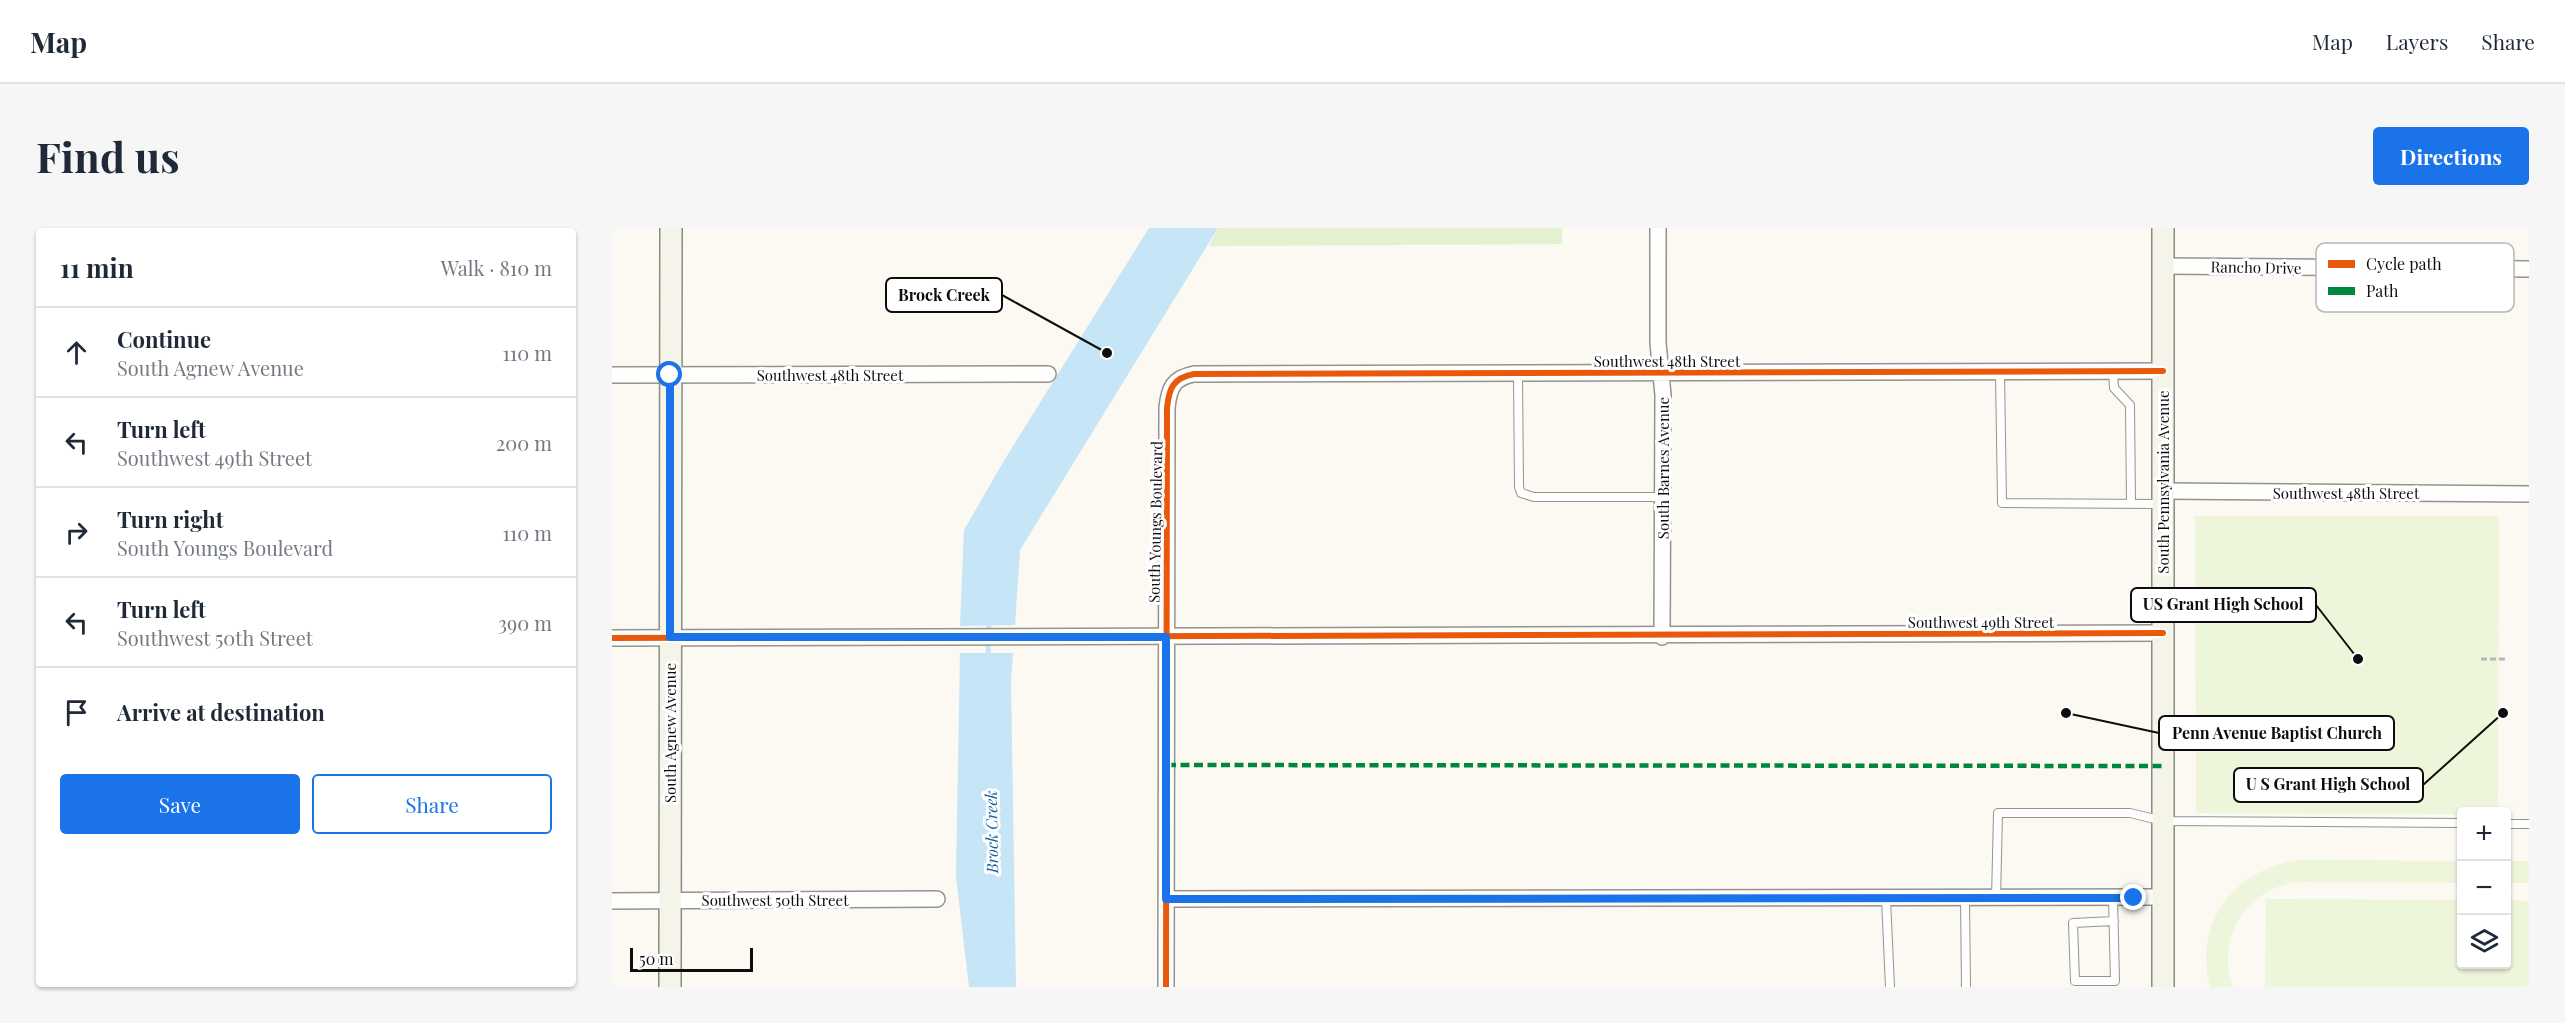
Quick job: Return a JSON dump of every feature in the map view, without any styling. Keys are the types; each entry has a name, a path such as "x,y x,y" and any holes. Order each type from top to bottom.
{"street":[{"name":"South Agnew Avenue","path":"670,987 671,228"},
{"name":"South Barnes Avenue","path":"1658,228 1658,343 1661,374 1663,497 1662,637"},
{"name":"South Pennsylvania Avenue","path":"2163,228 2163,987"},
{"name":"Rancho Drive","path":"2163,266 2316,267"},
{"name":"Rancho Drive","path":"2514,269 2529,269"},
{"name":"Southwest 48th Street","path":"1174,382 1183,376 1194,374 2163,371"},
{"name":"Southwest 48th Street","path":"612,375 1048,374"},
{"name":"South Youngs Boulevard","path":"1166,987 1167,408 1169,392 1174,382"},
{"name":"Southwest 48th Street","path":"2163,498 2529,494"},
{"name":"Southwest 49th Street","path":"612,638 1662,637 2163,633"},
{"path":"1166,899 2163,897"},
{"name":"Southwest 50th Street","path":"612,901 937,899"}],"lane":[{"path":"2113,372 2114,387 2130,405 2131,504"},
{"path":"1518,373 1519,487 1521,493 1534,497 1663,497"},
{"path":"2000,373 2002,503 2131,504 2163,498"},
{"path":"1996,899 1998,813 2130,813 2163,821 2457,823"},
{"path":"2511,824 2529,824"},
{"path":"2113,898 2114,921 2115,981 2075,981 2073,923 2114,921"},
{"path":"1886,899 1890,987"},
{"path":"1965,899 1966,987"}],"path":[{"path":"2481,659 2508,658"}],"green space":[{"path":"1218,228 1562,228 1562,244 1209,246"},
{"path":"2195,516 2499,516 2497,807 2457,807 2457,814 2196,813"},
{"path":"2298,860 2457,861 2457,883 2301,882 2282,885 2266,893 2252,904 2240,917 2232,933 2228,950 2228,969 2233,987 2210,987 2206,963 2213,921 2224,903 2238,887 2255,875 2275,866"},
{"path":"2511,861 2529,861 2529,883 2511,883"},
{"path":"2266,899 2457,900 2457,969 2511,969 2511,900 2529,901 2529,987 2265,987"}],"water":[{"path":"1149,228 1218,228 1020,550 1015,625 960,626 964,530 1005,459"},
{"name":"Brock Creek","path":"960,653 1013,653 1011,681 1016,987 969,987 956,876"}],"waterway":[{"name":"Brock Creek","path":"988,658 989,620"}],"marked path":[{"path":"1167,765 2163,766"}],"cycle path":[{"path":"1166,987 1167,408 1173,385 1181,378 1194,374 2163,371"},
{"path":"612,638 2163,633"}],"place":[{"name":"Brock Creek","path":"1107,353"},
{"name":"US Grant High School","path":"2358,659"},
{"name":"Penn Avenue Baptist Church","path":"2066,713"},
{"name":"U S Grant High School","path":"2503,713"}],"route":[{"path":"670,375 670,637 1166,637 1166,899 2134,898"}]}
